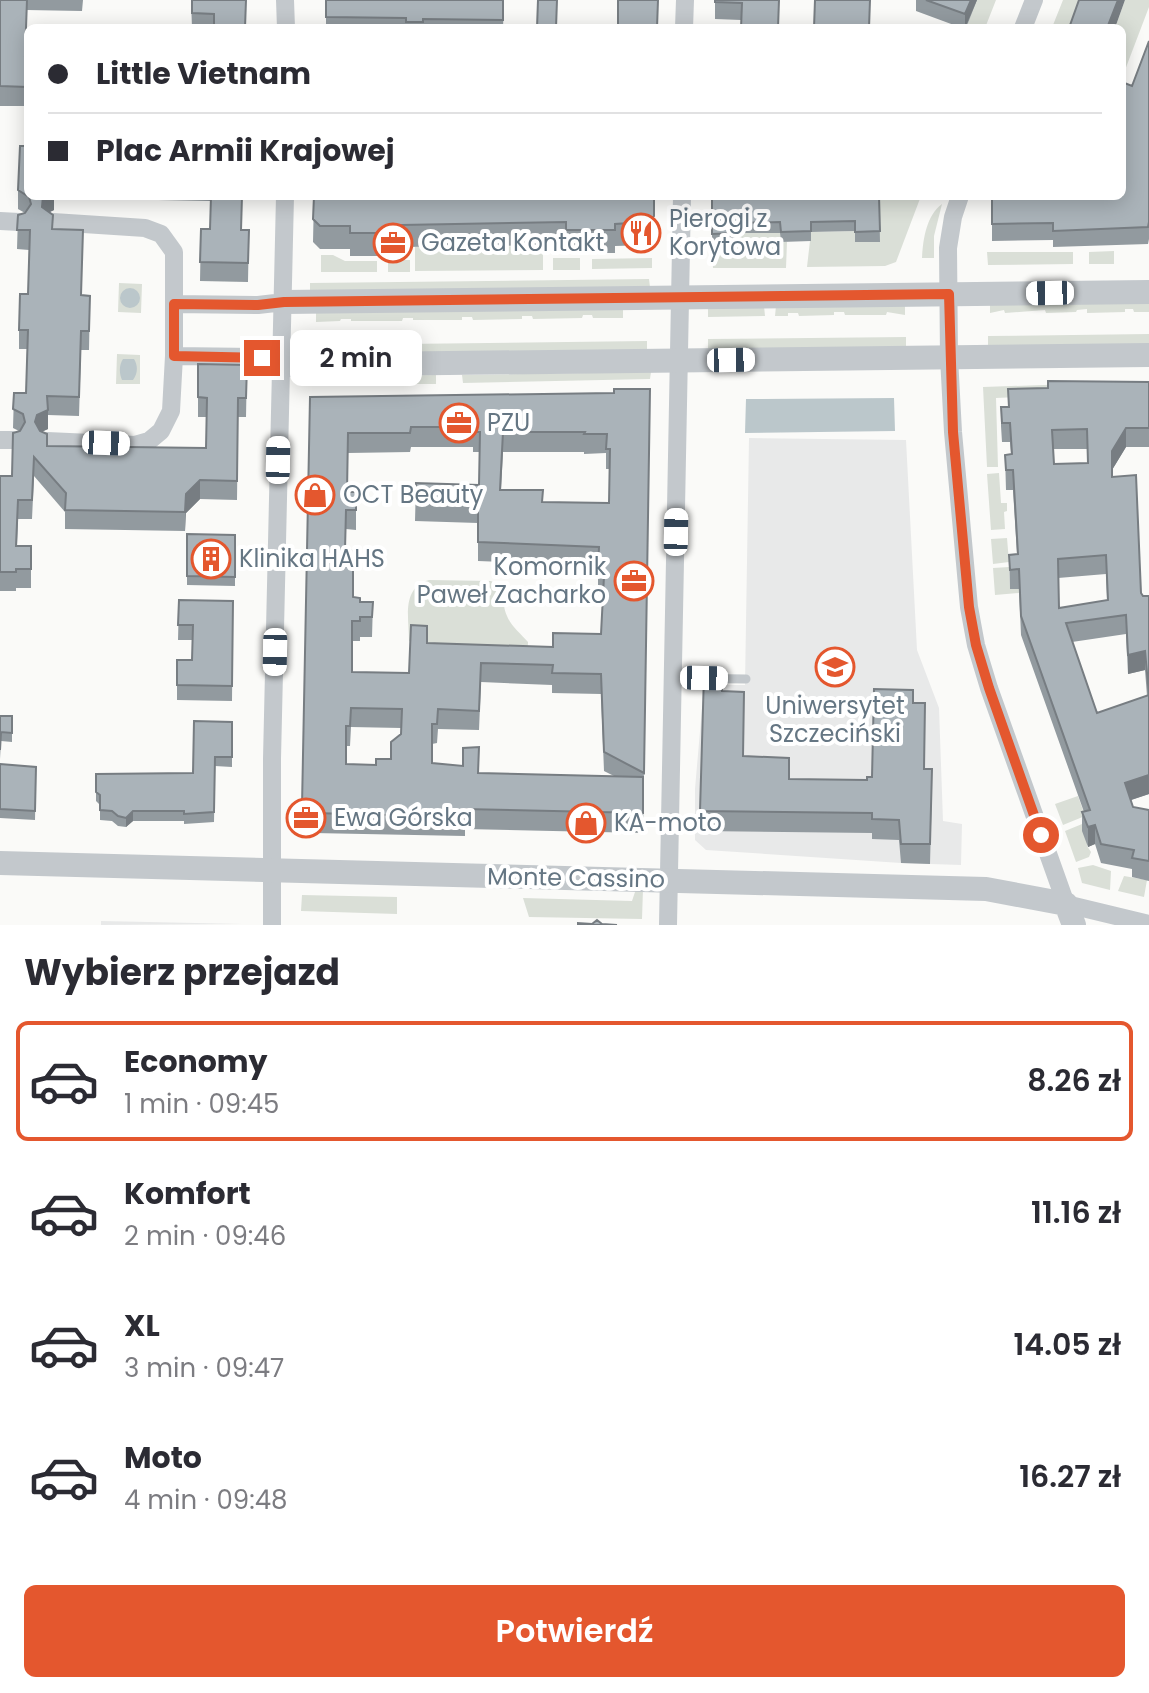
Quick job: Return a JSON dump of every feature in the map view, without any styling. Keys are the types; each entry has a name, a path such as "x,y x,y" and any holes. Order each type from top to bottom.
{"street":[{"path":"287,24 288,0"},
{"path":"684,24 685,0"},
{"path":"1025,24 1034,0"},
{"path":"272,925 272,759 285,200"},
{"path":"668,925 682,200"},
{"path":"959,200 949,240 949,357 965,573 976,645 1070,915"},
{"path":"47,441 135,445 149,441 161,431 169,418 174,356 174,252 161,234 145,228 53,222"},
{"path":"174,304 1149,292"},
{"path":"174,356 258,357 282,365 1149,355"},
{"name":"Monte Cassino","path":"0,863 986,889 1070,915 1149,924"}],"lane":[{"path":"674,678 746,679"}],"shaded area":[{"path":"976,0 996,0 987,24 967,24"},
{"path":"1063,0 1084,0 1075,24 1053,24"},
{"path":"1125,0 1149,0 1126,67 1126,24 1116,24"},
{"path":"876,200 919,200 896,262 885,266 807,267 811,232 855,231"},
{"path":"942,204 934,236 934,258 922,258 929,222"},
{"path":"736,233 780,233 781,241 787,242 786,268 713,268 712,244 736,244"},
{"path":"543,246 543,270 415,271 415,247"},
{"path":"1114,251 1114,264 1089,264 1089,252"},
{"path":"987,252 1073,252 1073,264 988,265"},
{"path":"321,255 333,255 345,261 377,261 377,272 321,272"},
{"path":"553,258 580,258 580,270 553,270"},
{"path":"652,258 652,268 592,269 592,259"},
{"path":"388,260 410,260 410,272 388,272"},
{"path":"649,279 650,287 310,291 310,283"},
{"path":"119,283 142,284 141,313 118,312"},
{"path":"126,288 134,288 140,298 134,308 126,308 120,302 120,294"},
{"path":"1149,301 1149,312 1125,309 1125,312 1087,313 1087,309 1076,312 1046,313 1045,310 1005,313 1004,310 990,313 990,303"},
{"path":"905,304 905,315 887,312 886,315 845,315 844,312 834,312 834,315 799,316 798,313 788,313 788,316 775,316 776,306"},
{"path":"764,306 765,316 708,317 708,307"},
{"path":"623,308 623,318 583,315 582,318 533,319 532,316 522,316 522,319 473,320 472,317 462,317 462,320 403,318 402,321 341,319 316,322 316,312"},
{"path":"1149,334 1149,345 988,347 988,336"},
{"path":"906,337 906,348 708,350 708,339"},
{"path":"647,341 647,351 317,355 317,345"},
{"path":"117,354 140,355 140,384 116,384"},
{"path":"123,359 135,361 137,372 133,380 122,380 120,369"},
{"path":"651,372 650,379 463,383 462,375"},
{"path":"436,375 436,384 369,384 369,376"},
{"path":"1071,384 1071,395 996,398 998,467 987,467 983,387"},
{"path":"894,398 895,431 745,433 746,399"},
{"name":"Uniwersytet Szczeciński","path":"749,438 906,440 917,650 939,708 943,821 962,824 961,865 706,850 695,840 695,789 704,685 745,685"},
{"path":"999,473 1001,503 1007,503 1005,529 991,530 987,474"},
{"path":"1007,538 1009,562 993,564 991,539"},
{"path":"1009,567 1010,589 1019,589 1019,593 995,595 993,568"},
{"path":"429,580 491,581 497,585 502,592 509,620 528,642 527,663 429,661 429,643 409,641 408,605 414,590"},
{"path":"1078,796 1085,816 1063,825 1055,804"},
{"path":"1087,822 1087,846 1091,852 1089,857 1076,862 1065,831"},
{"path":"1093,865 1111,871 1110,890 1082,883 1078,868"},
{"path":"1124,876 1147,880 1144,897 1118,891"},
{"path":"636,889 643,889 642,919 529,917 523,898 632,901"},
{"path":"302,895 397,897 397,914 301,911"},
{"path":"101,921 243,924 101,925"}],"building":[{"path":"0,0 27,0 24,87 0,86"},
{"path":"192,0 246,0 245,24 214,24 214,14 192,13"},
{"path":"326,0 503,0 503,20 423,19 423,22 406,22 406,18 326,17"},
{"path":"538,0 557,0 556,24 537,24"},
{"path":"618,0 658,0 657,24 618,24"},
{"path":"779,0 778,24 741,24 742,3 715,2"},
{"path":"815,0 870,0 869,24 814,24"},
{"path":"926,0 971,0 965,14"},
{"path":"1079,0 1118,0 1109,24 1070,24"},
{"path":"1149,41 1148,227 1053,231 1053,223 992,224 992,200 1126,200 1126,84 1132,86"},
{"path":"20,146 24,146 24,194 18,190"},
{"path":"30,200 43,200 42,207 53,215 52,229 83,230 81,295 90,296 89,331 81,331 79,397 47,396 48,410 37,415 35,422 40,431 47,434 47,446 206,448 207,398 198,397 198,364 247,365 246,398 238,398 237,481 200,480 186,494 185,512 65,510 66,493 34,457 32,500 18,500 16,546 31,546 31,569 0,572 0,476 12,476 13,433 20,431 25,422 23,414 13,409 14,393 26,393 28,330 19,330 20,294 28,294 30,230 17,230 18,215 25,213 31,204"},
{"path":"211,200 242,200 241,230 249,230 248,263 200,262 201,229 210,229"},
{"path":"314,200 654,200 654,216 647,222 615,224 615,230 566,230 566,222 401,225 401,233 350,233 350,226 320,226 313,219"},
{"path":"712,200 879,200 880,231 855,232 855,221 811,222 811,231 781,232 780,222 736,223 736,233 712,234"},
{"path":"1048,381 1149,382 1149,428 1126,428 1112,451 1112,477 1136,475 1141,593 1149,596 1149,695 1149,775 1125,783 1133,807 1149,810 1149,861 1132,858 1134,850 1101,844 1095,825 1088,827 1082,812 1090,810 1021,616 1019,569 1010,570 1009,555 1018,554 1013,470 1006,470 1005,455 1012,454 1010,423 1002,423 1001,407 1009,407 1008,389 1048,388","holes":["1087,429 1088,463 1054,464 1052,430","1106,555 1108,600 1059,608 1058,559","1126,615 1128,655 1145,651 1149,695 1097,713 1066,623"]},
{"path":"614,389 650,389 644,773 604,752 601,674 552,673 553,665 481,663 479,711 438,709 437,724 432,724 432,763 463,766 463,748 479,747 478,773 643,777 643,813 464,809 465,817 313,813 313,806 302,806 310,397 614,393","holes":["411,427 473,427 473,432 480,432 479,485 416,483 415,502 478,503 478,542 599,547 598,569 602,569 604,576 601,634 553,633 553,647 427,643 427,626 411,625 409,673 352,672 352,621 372,617 373,602 360,602 360,598 353,597 353,551 345,550 346,510 356,510 356,492 347,492 348,433 410,433","503,432 607,434 606,449 610,449 609,503 542,502 543,490 500,490","351,708 402,709 401,734 391,742 391,759 376,759 376,765 346,764 346,726 350,726"]},
{"name":"Klinika HAHS","path":"187,534 235,535 235,577 187,576"},
{"path":"179,600 233,601 232,686 177,685 177,660 192,660 193,625 178,625"},
{"path":"704,674 722,674 722,691 744,692 743,756 789,758 789,779 867,780 867,777 872,777 874,689 913,690 913,703 925,703 924,769 932,769 930,844 901,844 899,820 872,819 872,813 700,811"},
{"path":"0,716 12,716 12,733 1,732 0,750"},
{"path":"194,721 232,722 232,757 215,757 214,812 133,811 126,818 112,811 100,810 96,774 193,773"},
{"path":"0,764 36,767 35,811 0,809"},
{"path":"597,920 602,924 617,925 578,925 592,924"}],"place":[{"name":"Pierogi z Korytowa","path":"641,233"},
{"name":"Gazeta Kontakt","path":"393,243"},
{"name":"PZU","path":"459,423"},
{"name":"OCT Beauty","path":"315,495"},
{"name":"Klinika HAHS","path":"211,559"},
{"name":"Komornik Paweł Zacharko","path":"634,581"},
{"name":"Uniwersytet Szczeciński","path":"835,667"},
{"name":"Ewa Górska","path":"306,818"},
{"name":"KA-moto","path":"586,823"}],"route":[{"path":"262,358 174,356 174,304 949,294 953,432 969,607 989,688 1041,835"}]}
